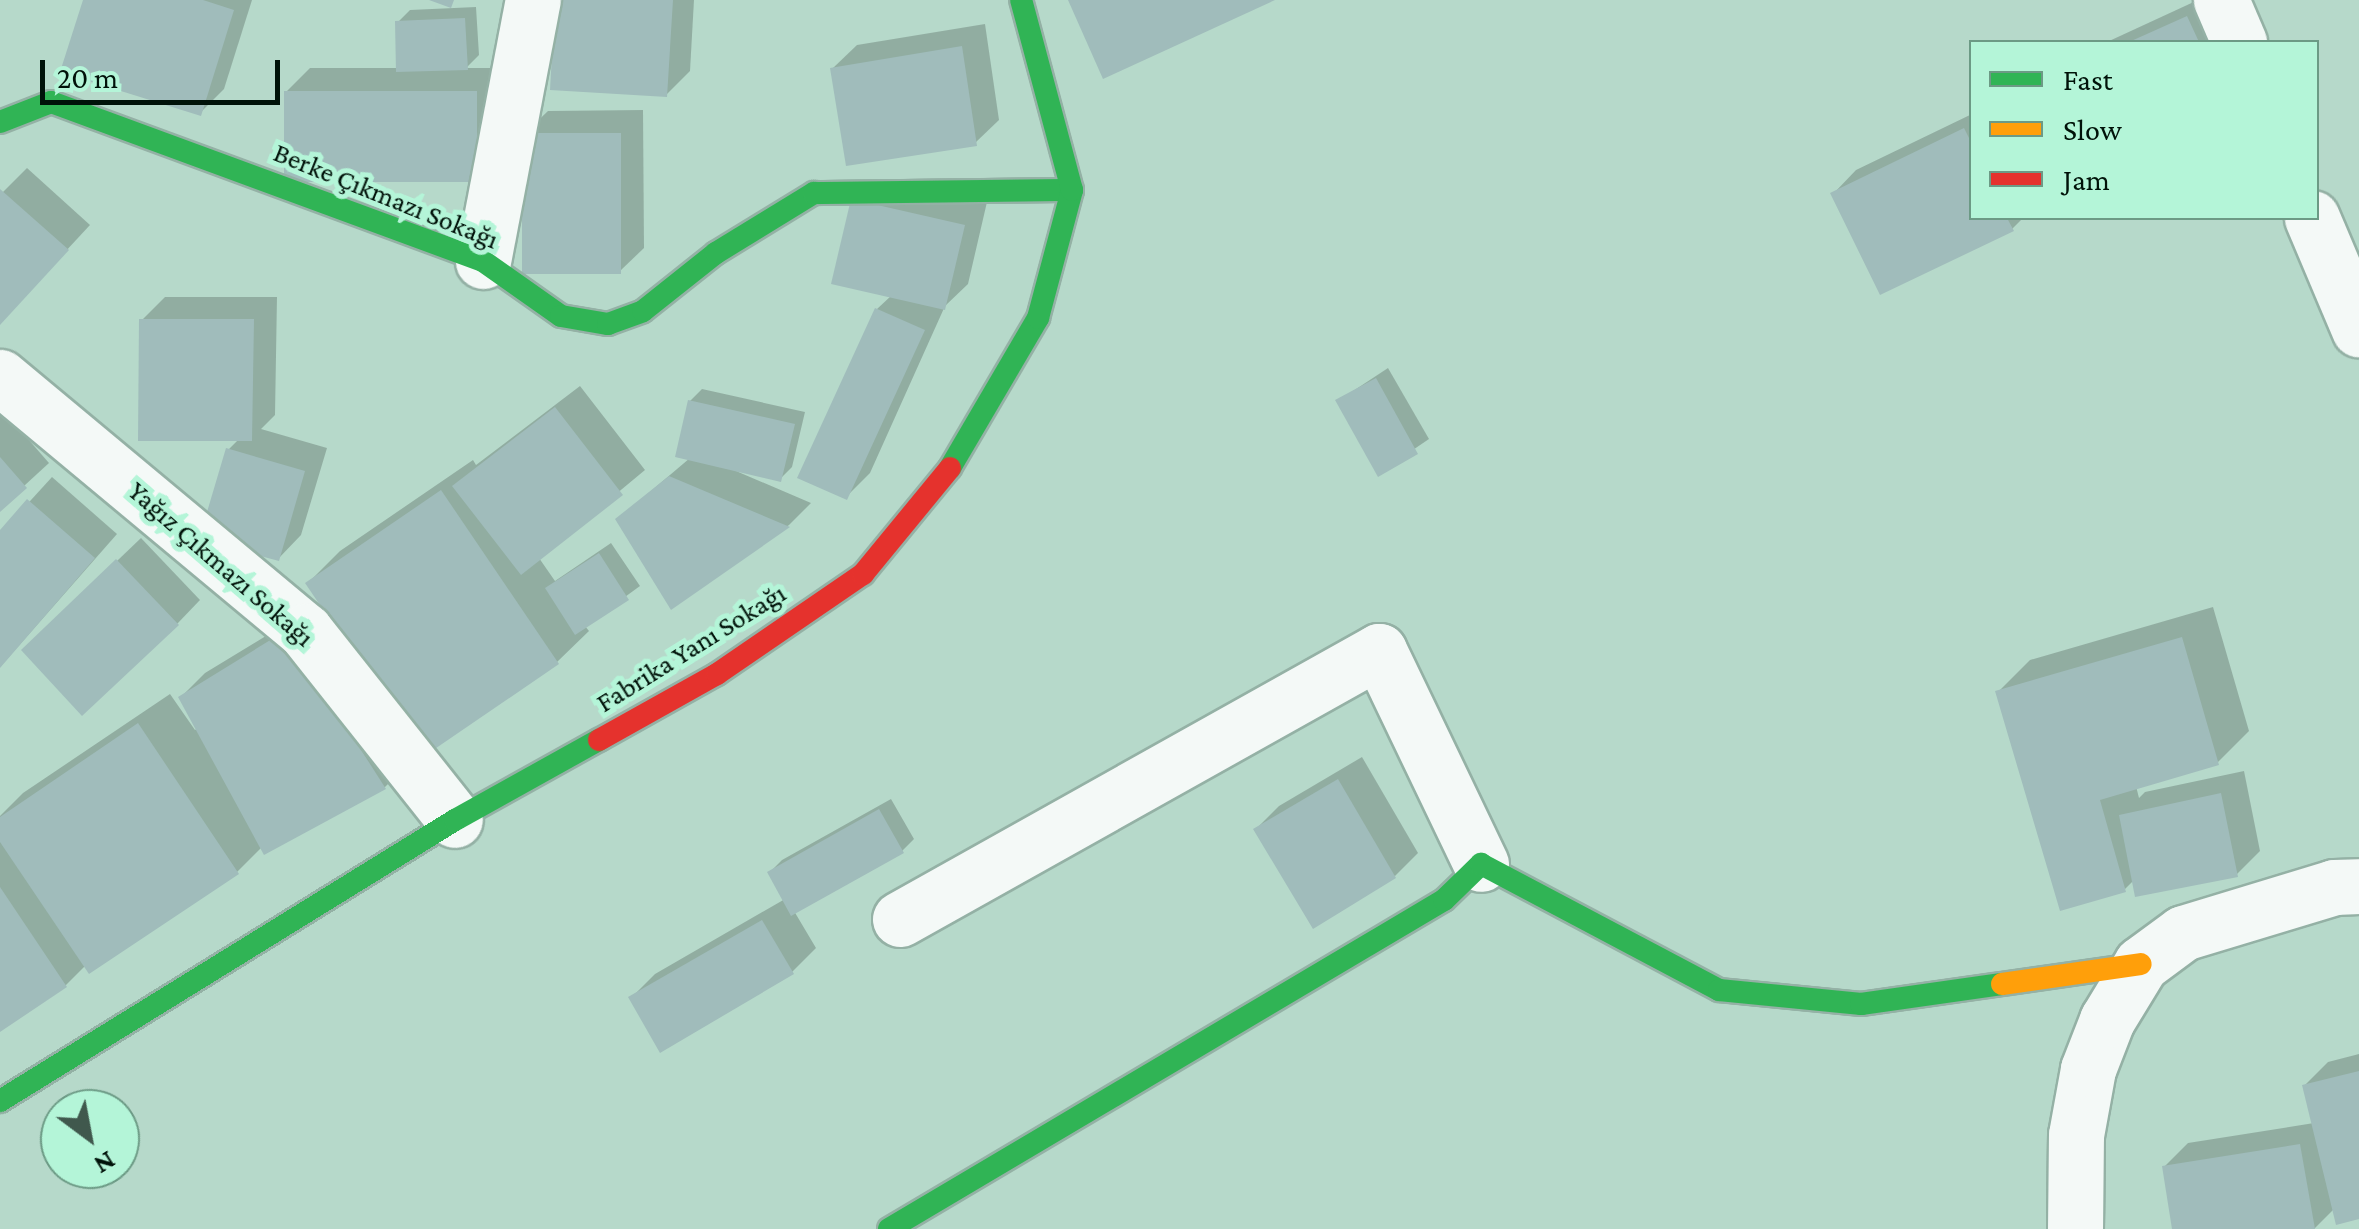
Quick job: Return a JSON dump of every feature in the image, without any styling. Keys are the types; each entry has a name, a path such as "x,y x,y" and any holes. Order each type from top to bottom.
{"street":[{"path":"483,261 532,0"},
{"name":"Fabrika Yanı Sokağı","path":"0,1101 455,820 717,674 864,574 948,471 1038,318 1072,190 1021,0"},
{"path":"2221,0 2238,40"},
{"name":"Berke Çıkmazı Sokağı","path":"0,122 51,102 483,261 561,316 608,324 644,312 716,253 814,192 1072,190"},
{"path":"2313,220 2359,329"},
{"name":"Yağız Çıkmazı Sokağı","path":"0,378 306,631 455,820"},
{"path":"900,919 1379,651 1482,864 1719,990 1861,1004 2141,964"},
{"path":"888,1229 1444,900 1482,864"},
{"path":"2075,1229 2076,1134 2088,1069 2107,1020 2141,964 2183,933 2334,888 2359,886"}],"building":[{"path":"83,0 203,0 234,10 201,116 60,72"},
{"path":"429,0 454,0 451,8"},
{"path":"555,0 673,0 667,97 550,90"},
{"path":"1068,0 1275,0 1103,79"},
{"path":"2187,16 2198,40 2133,40"},
{"path":"465,18 468,70 396,72 395,21"},
{"path":"962,46 977,146 846,166 830,68"},
{"path":"284,91 477,91 477,182 284,182"},
{"path":"1964,128 1969,138 1969,220 2008,220 2014,231 1880,295 1830,193"},
{"path":"522,133 621,133 621,274 522,274"},
{"path":"0,189 69,250 0,325"},
{"path":"851,199 965,225 945,310 831,284"},
{"path":"875,308 925,330 847,500 797,478"},
{"path":"139,319 254,319 252,441 138,441"},
{"path":"1376,378 1418,454 1378,477 1335,400"},
{"path":"688,400 795,424 781,482 675,457"},
{"path":"555,407 623,495 521,575 452,486"},
{"path":"226,448 305,471 279,561 199,539"},
{"path":"0,457 27,488 0,512"},
{"path":"669,476 790,527 671,610 615,519"},
{"path":"441,490 559,664 423,757 305,583"},
{"path":"27,499 95,558 0,668 0,530"},
{"path":"599,553 629,600 575,635 545,588"},
{"path":"116,559 179,625 82,716 21,650"},
{"path":"285,631 386,789 264,855 178,697"},
{"path":"2182,637 2219,765 2100,800 2126,892 2060,911 1995,691"},
{"path":"138,723 239,874 89,974 0,842 0,817"},
{"path":"1338,779 1396,878 1313,929 1253,829"},
{"path":"2221,793 2238,877 2135,897 2119,815"},
{"path":"879,809 904,853 791,916 767,872"},
{"path":"0,887 67,987 0,1032"},
{"path":"762,920 794,974 660,1053 628,997"},
{"path":"2359,1071 2359,1219 2336,1225 2302,1085"},
{"path":"2300,1144 2315,1229 2172,1229 2162,1166"}],"traffic: fast":[{"path":"950,468 1038,318 1072,190 1021,0"},
{"path":"0,122 51,102 483,261 561,316 608,324 643,311 716,253 814,193 1072,190"},
{"path":"0,1101 455,820 599,740"},
{"path":"889,1229 1444,900 1481,864 1719,990 1861,1004 2002,984"}],"traffic: slow":[{"path":"2002,984 2141,964"}],"traffic: jam":[{"path":"599,740 717,674 863,574 950,468"}]}
